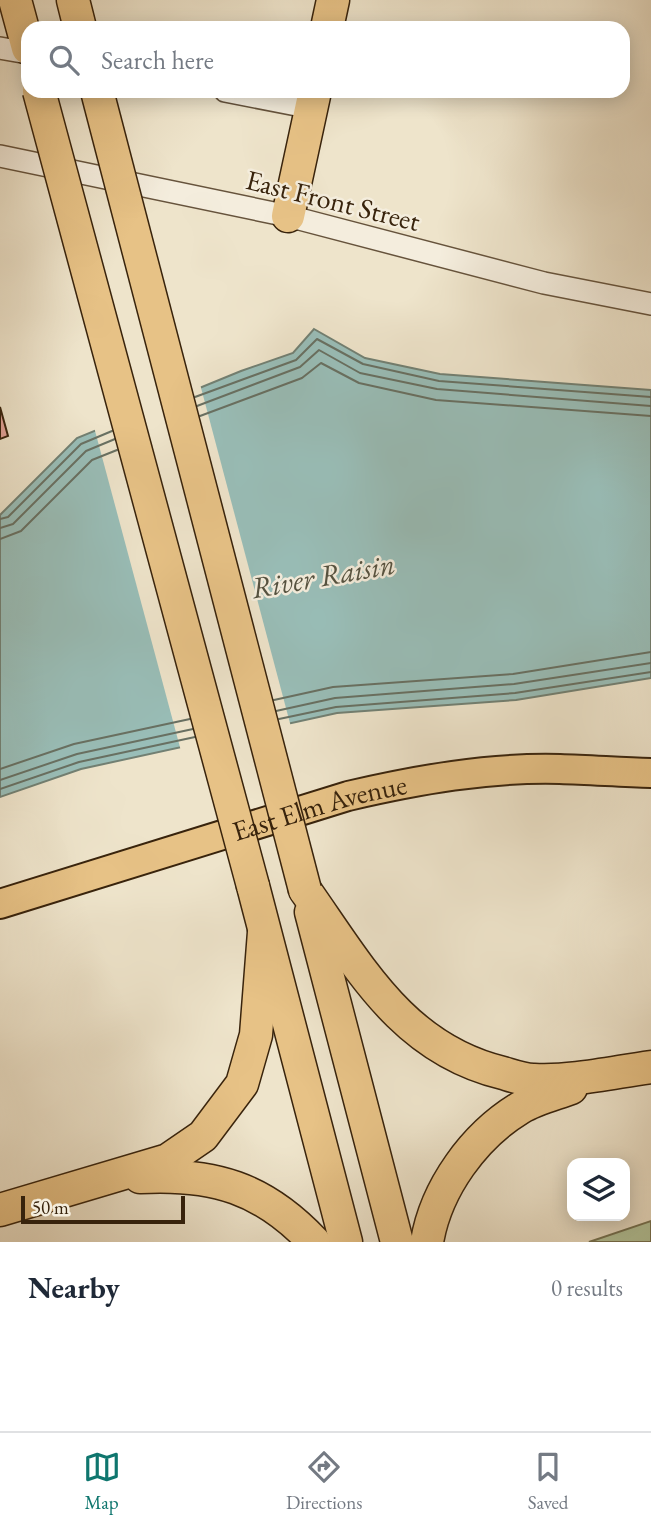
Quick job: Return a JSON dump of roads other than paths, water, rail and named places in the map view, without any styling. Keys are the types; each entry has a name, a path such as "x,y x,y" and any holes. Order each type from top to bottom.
{"highway":[{"path":"15,0 21,24"},
{"path":"73,0 78,21"},
{"path":"328,21 333,0"},
{"path":"41,98 346,1242"},
{"path":"99,98 397,1242"},
{"path":"288,216 313,99"},
{"path":"305,890 379,996 416,1031 440,1048 483,1068 533,1080 651,1067"},
{"path":"0,1210 168,1160 186,1150 217,1121 242,1084 257,1035 264,932"},
{"path":"427,1242 430,1224 461,1161 485,1136 522,1107 612,1073"},
{"path":"114,1178 172,1175 228,1184 273,1205 314,1242"}],"main road":[{"name":"East Elm Avenue","path":"0,904 308,807 385,787 441,777 558,769 651,773"}],"street":[{"path":"0,48 21,50"},
{"name":"East Front Street","path":"0,156 288,216 544,283 651,304"}],"water":[{"name":"River Raisin","path":"314,329 365,358 440,374 651,390 651,678 516,700 337,713 81,769 0,797 0,515 77,438 241,371 293,353"}]}
